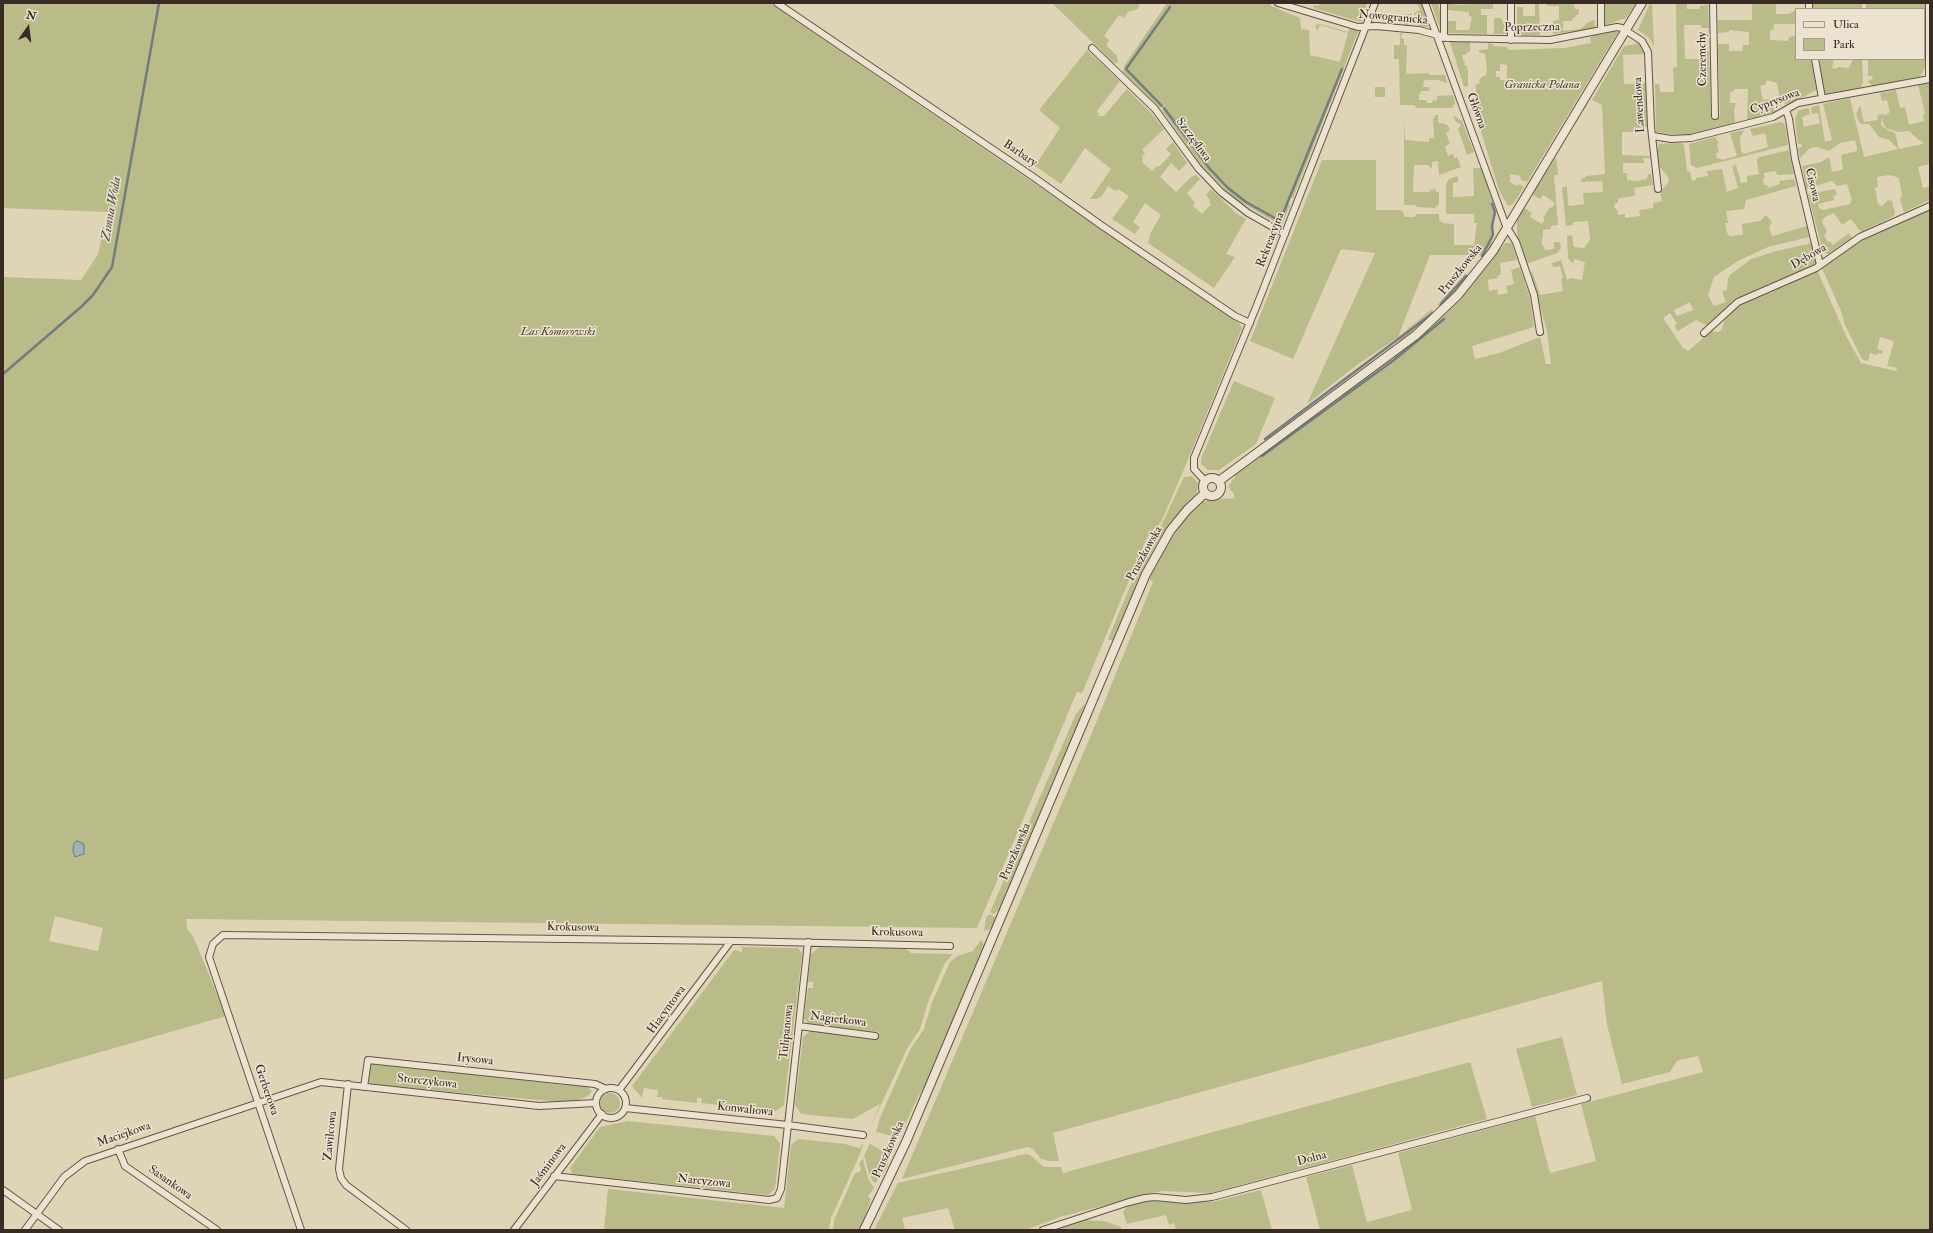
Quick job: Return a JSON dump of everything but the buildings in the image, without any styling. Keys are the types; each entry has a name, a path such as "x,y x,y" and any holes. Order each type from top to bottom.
{"street":[{"name":"Barbary","path":"777,3 1235,316 1250,323"},
{"name":"Nowogranicka","path":"1278,3 1358,27 1419,30 1436,35"},
{"name":"Rekreacyjna","path":"1205,481 1194,469 1193,460 1250,323 1375,3"},
{"name":"Główna","path":"1425,3 1506,226 1516,242 1534,295 1540,332"},
{"path":"1444,3 1444,38"},
{"path":"1511,3 1511,40"},
{"path":"1601,3 1601,30"},
{"name":"Pruszkowska","path":"1219,481 1380,362 1437,316 1458,295 1483,265 1642,3"},
{"name":"Czeremchy","path":"1713,3 1715,116"},
{"path":"1929,3 1929,79"},
{"name":"Poprzeczna","path":"1436,35 1444,38 1559,40 1617,27 1626,30"},
{"name":"Lawendowa","path":"1626,30 1642,41 1648,52 1658,189"},
{"name":"Szczęśliwa","path":"1092,48 1155,109 1198,168 1221,192 1248,213 1285,234"},
{"path":"1815,60 1822,98"},
{"name":"Cyprysowa","path":"1653,136 1671,139 1691,138 1773,117 1798,103 1929,79"},
{"name":"Cisowa","path":"1786,110 1789,118 1795,159 1820,265"},
{"name":"Dębowa","path":"1704,333 1738,302 1791,280 1820,265 1860,238 1887,224 1930,206"},
{"path":"1212,478 1219,481 1221,488 1218,494 1212,496 1205,493 1202,487 1205,481 1212,478"},
{"name":"Pruszkowska","path":"864,1230 906,1142 1146,574 1170,531 1187,510 1205,493"},
{"name":"Krokusowa","path":"209,957 213,944 220,936 226,934 808,942 950,946"},
{"name":"Hiacyntowa","path":"619,1090 731,941"},
{"name":"Tulipanowa","path":"788,1125 808,942"},
{"name":"Gerberowa","path":"209,957 301,1230"},
{"name":"Nagietkowa","path":"799,1026 875,1036"},
{"name":"Irysowa","path":"364,1086 368,1060 595,1084 606,1089"},
{"name":"Storczykowa","path":"259,1102 321,1082 539,1106 596,1103"},
{"name":"Zawilcowa","path":"348,1084 339,1169 341,1178 346,1185 406,1230"},
{"path":"613,1088 619,1090 625,1098 625,1108 620,1115 609,1118 597,1109 596,1103 599,1094 606,1089 613,1088"},
{"name":"Dolna","path":"1043,1230 1145,1198 1155,1197 1186,1200 1212,1197 1587,1098"},
{"name":"Maciejkowa","path":"25,1230 69,1171 85,1161 259,1102"},
{"name":"Konwaliowa","path":"625,1108 788,1125 863,1135"},
{"name":"Jaśminowa","path":"514,1230 602,1114"},
{"name":"Narcyzowa","path":"554,1176 773,1200 779,1196 781,1192 788,1125"},
{"name":"Sasankowa","path":"118,1149 125,1166 217,1230"},
{"path":"3,1190 59,1230"}],"green space":[{"name":"Las Komorowski","path":"3,3 770,3 1239,323 1242,328 1161,522 1150,533 1145,542 1082,693 1077,692 977,928 186,919 187,929 193,936 226,1016 3,1080 3,277 81,280 98,254 108,212 3,208","holes":["55,916 103,928 98,951 49,941"]},
{"path":"1052,3 1139,3 1138,9 1128,12 1124,18 1119,15 1104,36 1109,40 1106,45 1117,56 1118,63 1114,63"},
{"path":"1167,3 1270,3 1271,6 1300,18 1301,29 1309,30 1310,55 1340,62 1348,33 1320,25 1317,31 1315,25 1320,24 1348,32 1350,27 1356,29 1358,32 1293,198 1289,197 1287,203 1290,205 1282,225 1277,225 1277,223 1235,199 1201,165 1162,110 1165,106 1164,105 1160,108 1123,72 1124,66"},
{"path":"1320,3 1367,3 1361,22 1313,8 1314,5 1319,6"},
{"path":"1417,3 1421,3 1429,25 1427,27 1419,27 1420,21 1414,20 1408,20 1408,26 1405,25 1405,20 1401,19 1402,16 1410,13 1413,19 1416,18 1414,13 1420,10"},
{"path":"1431,3 1438,3 1441,17 1441,31"},
{"path":"1448,3 1454,3 1455,5 1493,3 1493,9 1481,9 1481,15 1487,15 1487,34 1448,33 1448,21 1456,21 1456,30 1469,30 1472,17 1469,16 1469,12 1448,10"},
{"path":"1535,3 1539,3 1540,35 1517,35 1517,7 1523,7 1523,16 1535,16"},
{"path":"1547,3 1573,3 1575,9 1579,9 1579,13 1571,21 1563,21 1563,31 1580,29 1589,22 1595,20 1595,28 1553,34 1553,21 1559,20 1559,6 1547,6"},
{"path":"1605,3 1636,3 1626,18 1605,25"},
{"path":"1650,3 1652,3 1654,47 1649,38 1638,30"},
{"path":"1676,3 1687,3 1687,9 1700,9 1700,6 1708,5 1709,28 1701,28 1701,25 1684,25 1685,59 1701,59 1701,51 1709,51 1711,118 1720,117 1718,44 1729,44 1729,51 1742,51 1743,45 1749,45 1749,32 1729,30 1729,32 1718,33 1718,20 1752,20 1752,3 1776,3 1776,14 1789,14 1795,11 1795,24 1774,24 1773,30 1770,30 1770,40 1788,41 1789,37 1795,36 1795,60 1812,60 1818,88 1786,106 1784,102 1781,105 1777,83 1767,80 1765,85 1760,86 1763,100 1770,99 1775,112 1747,121 1748,89 1735,89 1734,91 1730,92 1730,103 1736,103 1734,111 1735,124 1687,136 1656,132 1655,84 1659,84 1660,92 1674,92 1673,68 1677,67"},
{"path":"1810,3 1862,3 1862,8 1811,8"},
{"path":"1866,3 1927,3 1927,22 1925,20 1925,8 1866,8"},
{"path":"1494,18 1502,18 1502,21 1507,21 1507,34 1494,34"},
{"name":"Granicka Polana","path":"1614,30 1618,32 1527,182 1521,180 1520,176 1510,174 1510,182 1517,186 1519,184 1524,187 1513,204 1508,206 1499,190 1480,128 1480,118 1476,118 1476,84 1479,84 1480,78 1486,75 1487,70 1485,54 1479,52 1479,50 1488,49 1488,43 1493,44 1493,46 1507,47 1508,50 1564,48 1591,43 1590,37","holes":["1500,64 1507,65 1507,80 1500,80 1500,77 1496,77 1496,71 1500,71"]},
{"path":"1400,33 1404,33 1401,35 1401,38 1404,39 1404,45 1407,45 1406,74 1429,73 1429,75 1445,75 1447,82 1438,80 1424,80 1423,87 1429,87 1429,91 1421,91 1421,94 1419,94 1419,100 1427,100 1427,103 1432,103 1432,101 1437,100 1437,96 1453,95 1455,103 1452,108 1417,108 1414,105 1400,105 1399,59 1394,59 1394,45 1400,45"},
{"path":"1926,35 1926,65 1920,77 1873,86 1868,82 1869,80 1873,79 1872,76 1868,76 1868,60 1925,60"},
{"path":"1450,42 1470,42 1470,52 1462,55 1463,60 1465,60 1464,65 1466,65 1468,71 1468,86 1464,87"},
{"path":"1637,42 1642,47 1645,54 1623,55 1624,84 1647,83 1647,127 1637,128 1637,132 1622,132 1622,155 1650,156 1650,158 1643,158 1644,163 1623,163 1623,173 1627,173 1627,180 1636,181 1647,179 1648,174 1651,174 1653,185 1634,188 1635,195 1618,199 1618,203 1615,203 1614,207 1617,210 1618,215 1625,214 1625,218 1640,216 1639,210 1653,208 1653,203 1662,201 1660,192 1668,183 1669,178 1659,166 1657,150 1659,144 1681,143 1684,145 1687,171 1690,172 1692,181 1696,180 1696,178 1708,176 1707,171 1722,169 1727,192 1738,188 1732,166 1736,165 1741,183 1747,182 1747,176 1759,174 1757,160 1759,157 1789,150 1794,174 1777,175 1776,171 1764,173 1764,185 1767,185 1768,188 1780,184 1779,181 1794,179 1796,186 1746,200 1744,209 1726,211 1728,223 1725,223 1727,233 1730,236 1743,235 1742,224 1760,221 1766,215 1772,222 1769,228 1772,236 1807,226 1809,237 1768,247 1738,261 1714,277 1708,295 1714,306 1726,302 1722,291 1727,290 1730,275 1751,259 1811,243 1816,259 1816,266 1737,300 1708,326 1696,320 1678,331 1674,326 1677,324 1670,313 1663,318 1683,348 1688,351 1711,331 1719,332 1722,329 1726,316 1735,306 1817,270 1846,336 1861,363 1896,371 1897,368 1887,366 1894,341 1880,337 1877,349 1883,351 1882,354 1878,353 1877,355 1870,353 1868,361 1862,359 1845,325 1841,311 1821,266 1869,235 1930,207 1930,1230 1320,1230 1306,1177 1352,1165 1367,1222 1412,1210 1398,1153 1535,1116 1550,1173 1596,1161 1581,1104 1703,1072 1698,1056 1677,1061 1670,1072 1622,1084 1607,1025 1602,981 1053,1133 1059,1161 1041,1159 1033,1149 1027,1147 902,1179 1091,735 1153,582 1149,579 1171,539 1185,519 1202,502 1234,498 1234,494 1228,487 1235,477 1234,475 1248,463 1344,398 1342,394 1438,320 1473,284 1499,248 1501,249 1505,243 1512,243 1517,260 1500,263 1501,274 1497,276 1498,278 1488,280 1489,291 1497,289 1498,295 1508,293 1506,286 1514,284 1511,270 1520,267 1530,299 1534,327 1472,346 1475,359 1499,353 1540,337 1546,364 1551,364 1547,331 1531,273 1532,271 1540,295 1563,291 1561,279 1563,278 1560,266 1553,267 1552,263 1561,260 1567,280 1570,278 1582,280 1585,262 1574,259 1573,264 1568,258 1567,236 1572,235 1574,247 1584,248 1590,240 1588,221 1573,222 1573,225 1566,226 1562,188 1567,186 1568,205 1570,206 1584,204 1583,193 1603,192 1602,181 1581,182 1581,179 1585,178 1586,176 1605,174 1602,105 1592,100 1624,46 1636,44","holes":["1690,302 1693,310 1677,316 1674,310"]},
{"path":"1087,50 1120,81 1097,111 1099,116 1104,116 1127,89 1151,113 1164,129 1142,150 1145,153 1142,157 1142,162 1152,171 1157,166 1159,167 1171,154 1166,149 1173,142 1187,163 1179,171 1171,163 1160,177 1176,192 1191,177 1196,175 1200,179 1187,193 1195,203 1193,206 1202,214 1211,204 1206,195 1211,189 1236,213 1246,219 1226,254 1235,257 1214,288 1148,243 1151,232 1161,215 1145,203 1133,222 1140,227 1135,234 1112,219 1129,196 1118,189 1116,191 1108,186 1102,196 1097,199 1090,199 1111,169 1085,148 1061,184 1035,166 1060,128 1039,110"},
{"path":"1820,60 1834,60 1832,68 1837,69 1838,67 1849,68 1853,60 1862,60 1863,83 1861,88 1825,95 1819,68"},
{"path":"1930,83 1930,164 1918,167 1923,188 1930,186 1930,200 1904,212 1900,199 1902,195 1899,179 1889,175 1877,177 1878,187 1875,188 1878,204 1882,206 1888,200 1892,201 1895,213 1894,216 1861,232 1851,219 1842,225 1834,213 1830,214 1823,219 1822,222 1827,232 1824,235 1828,242 1830,241 1833,245 1849,233 1852,238 1828,254 1823,252 1808,194 1835,189 1837,195 1833,196 1834,200 1818,204 1819,208 1823,210 1850,204 1852,200 1847,184 1837,186 1832,181 1806,189 1802,166 1821,162 1829,157 1832,172 1838,171 1843,169 1841,155 1857,151 1857,148 1855,140 1840,143 1829,151 1817,147 1810,148 1800,158 1798,148 1802,147 1801,144 1798,144 1795,119 1799,110 1809,108 1810,114 1802,117 1804,127 1820,123 1818,113 1812,114 1811,107 1819,105 1825,142 1832,140 1823,104 1850,98 1864,157 1898,149 1889,140 1879,137 1869,124 1861,124 1856,114 1860,105 1864,122 1878,120 1877,115 1885,114 1883,117 1890,112 1887,100 1882,101 1880,93 1896,90 1900,108 1905,107 1909,125 1924,121 1923,115 1925,113 1918,85","holes":["1883,117 1882,121 1886,128 1898,132 1909,131 1922,141 1923,144 1899,149 1895,133 1886,129 1881,125 1881,120"]},
{"path":"1375,87 1385,87 1385,97 1375,97"},
{"path":"1435,115 1438,115 1438,123 1446,124 1450,130 1446,133 1450,144 1445,146 1448,156 1453,154 1454,158 1457,157 1461,167 1439,175 1438,161 1432,162 1432,169 1428,165 1414,165 1413,192 1430,192 1430,190 1435,189 1436,192 1439,192 1439,204 1435,208 1404,205 1404,118 1405,140 1429,142 1429,138 1434,138 1433,118 1435,118"},
{"path":"1453,115 1462,121 1474,152 1467,155 1458,129 1461,125 1455,121"},
{"path":"1781,122 1785,125 1788,145 1697,168 1691,165 1689,144 1715,137 1719,143 1717,144 1719,152 1716,153 1717,159 1721,158 1721,160 1737,156 1730,133 1744,130 1740,138 1741,151 1744,154 1768,147 1765,133 1753,136 1750,129"},
{"path":"1556,157 1558,175 1554,175 1558,225 1551,226 1551,229 1543,230 1542,246 1544,246 1545,250 1554,249 1554,242 1560,242 1561,248 1557,253 1526,264 1517,237 1517,219 1523,207 1532,213 1530,217 1542,224 1545,219 1543,218 1550,207 1552,208 1555,203 1543,195 1540,199 1532,194"},
{"path":"1322,160 1376,160 1376,210 1402,210 1405,217 1414,217 1417,214 1439,214 1439,219 1442,223 1454,224 1454,245 1474,245 1477,223 1474,223 1474,214 1446,214 1446,184 1449,179 1458,176 1458,182 1453,183 1453,197 1474,196 1473,168 1482,168 1495,203 1492,205 1496,215 1493,224 1494,236 1491,242 1493,244 1483,257 1480,255 1430,255 1398,337 1432,309 1434,314 1401,342 1397,338 1358,364 1307,404 1375,253 1341,249 1293,359 1250,341"},
{"path":"1466,273 1468,278 1462,285 1441,307 1437,305"},
{"path":"1234,381 1275,398 1256,444 1219,470 1208,470 1201,464 1201,459"},
{"path":"1192,476 1198,483 1197,493 1178,516 1177,515 1158,541 1142,571 1113,641 1108,639 1150,539 1161,526 1184,477"},
{"path":"1084,704 1085,715 999,912 997,911 994,914 990,912 1076,714"},
{"path":"989,914 997,918 992,928 984,931 986,918"},
{"path":"981,940 985,946 926,1084 918,1097 902,1131 898,1135 891,1136 876,1132 880,1118 910,1050 924,1029 932,1002 950,962 957,956 973,951"},
{"path":"742,947 798,948 802,954 784,1105 776,1111 746,1108 746,1106 741,1105 736,1105 736,1107 701,1103 702,1098 697,1098 697,1103 662,1099 662,1097 657,1097 658,1090 644,1088 642,1098 632,1086 734,950 742,952"},
{"path":"819,947 905,948 911,953 953,954 945,963 929,999 920,1029 907,1049 869,1130 880,1104 853,1119 801,1114 795,1105 803,1037 810,1031 877,1039 879,1032 810,1025 804,1018 808,988 813,988 813,982 808,982 811,954"},
{"path":"1562,1037 1577,1095 1532,1107 1516,1049"},
{"path":"1470,1062 1487,1119 1211,1193 1162,1191 1060,1217 1025,1230 955,1230 948,1208 902,1218 905,1230 874,1230 898,1183 1026,1154 1030,1155 1044,1167 1061,1167 1063,1173"},
{"path":"373,1063 564,1085 587,1086 592,1091 588,1096 576,1101 562,1102 375,1085 371,1084 367,1080 369,1064"},
{"path":"610,1093 617,1096 620,1103 617,1110 610,1113 603,1110 600,1103 603,1096"},
{"path":"628,1121 774,1136 780,1144 775,1189 768,1195 572,1174 570,1168 600,1127"},
{"path":"798,1139 845,1144 860,1148 864,1142 831,1218 829,1230 604,1230 608,1189 784,1208 791,1145"},
{"path":"870,1144 883,1151 888,1159 888,1165 881,1178 879,1177 876,1183 873,1182 869,1174 864,1155"},
{"path":"862,1159 868,1178 874,1188 868,1196 871,1199 864,1220 859,1230 833,1230 834,1220 855,1173 860,1172 861,1168 859,1164"},
{"path":"1261,1190 1272,1230 1176,1230 1174,1223 1169,1225 1166,1215 1127,1224 1123,1212 1128,1205 1152,1201 1212,1202"},
{"path":"1082,1220 1104,1221 1121,1227 1122,1230 1053,1230"}],"water":[{"path":"77,841 84,844 84,854 75,857 73,851 74,843"}],"waterway":[{"name":"Zimna Woda","path":"3,374 81,307 93,295 112,267 159,3"},
{"path":"1162,106 1126,69 1170,7"},
{"path":"1164,108 1210,169 1228,188 1246,202 1280,221 1342,69"},
{"path":"1482,256 1493,235 1492,226 1495,212 1492,204"},
{"path":"1441,304 1466,276"},
{"path":"1265,439 1433,313"},
{"path":"1262,456 1394,360 1444,319"}]}
